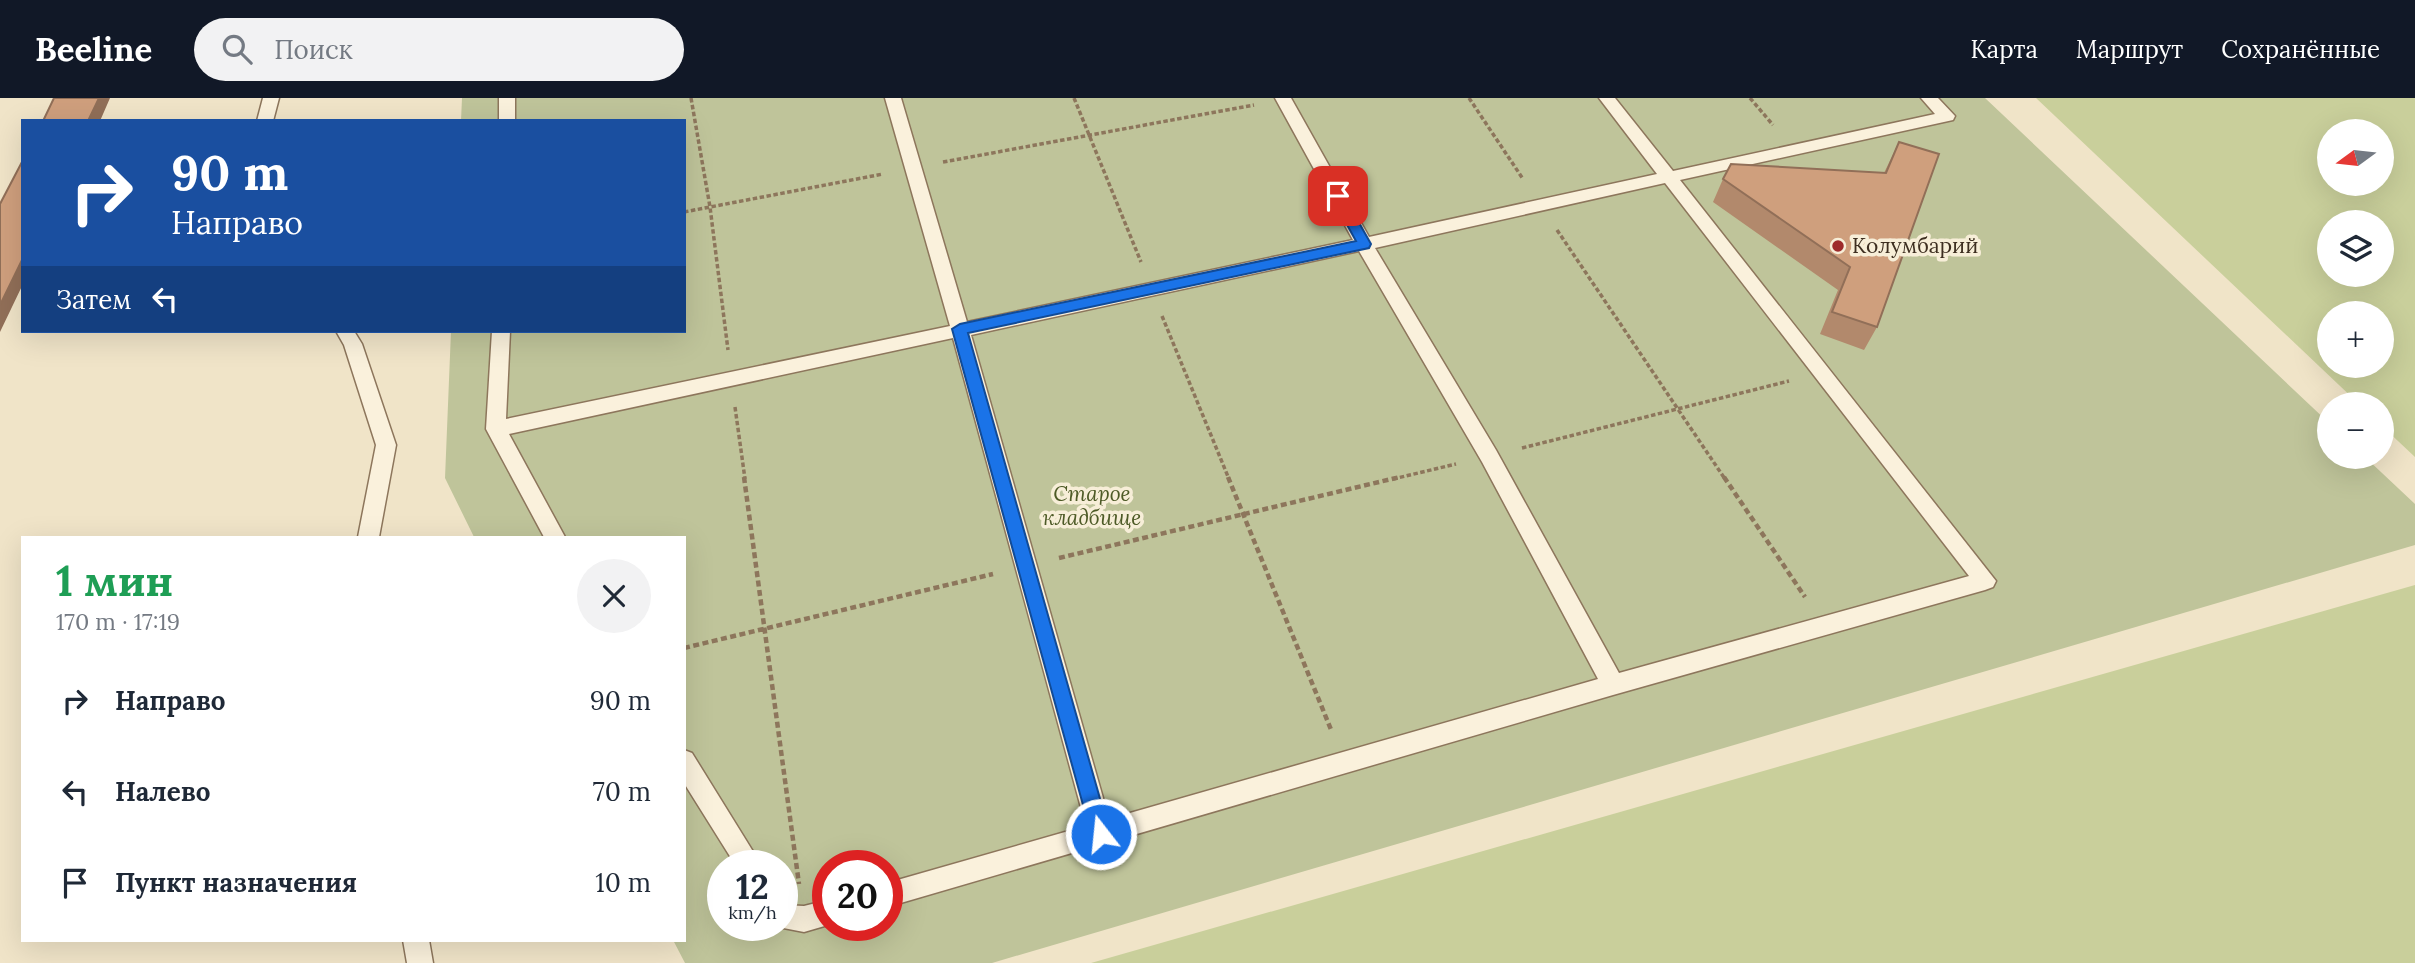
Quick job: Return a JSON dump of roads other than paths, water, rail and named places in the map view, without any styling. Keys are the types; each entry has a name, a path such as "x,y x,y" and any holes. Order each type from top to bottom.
{"lane":[{"path":"266,119 271,98"},
{"path":"507,98 507,119"},
{"path":"892,98 915,168 1101,834"},
{"path":"903,890 1613,685 1986,581 1607,98"},
{"path":"496,429 1947,117 1928,98"},
{"path":"1284,99 1364,244 1489,456 1613,685"},
{"path":"346,333 353,344 386,445 369,536"},
{"path":"501,333 496,429 554,536"},
{"path":"686,764 740,850"},
{"path":"416,942 420,963"}],"place":[{"name":"Колумбарий","path":"1838,246"}],"park label":[{"name":"Старое кладбище","path":"1092,506"}]}
